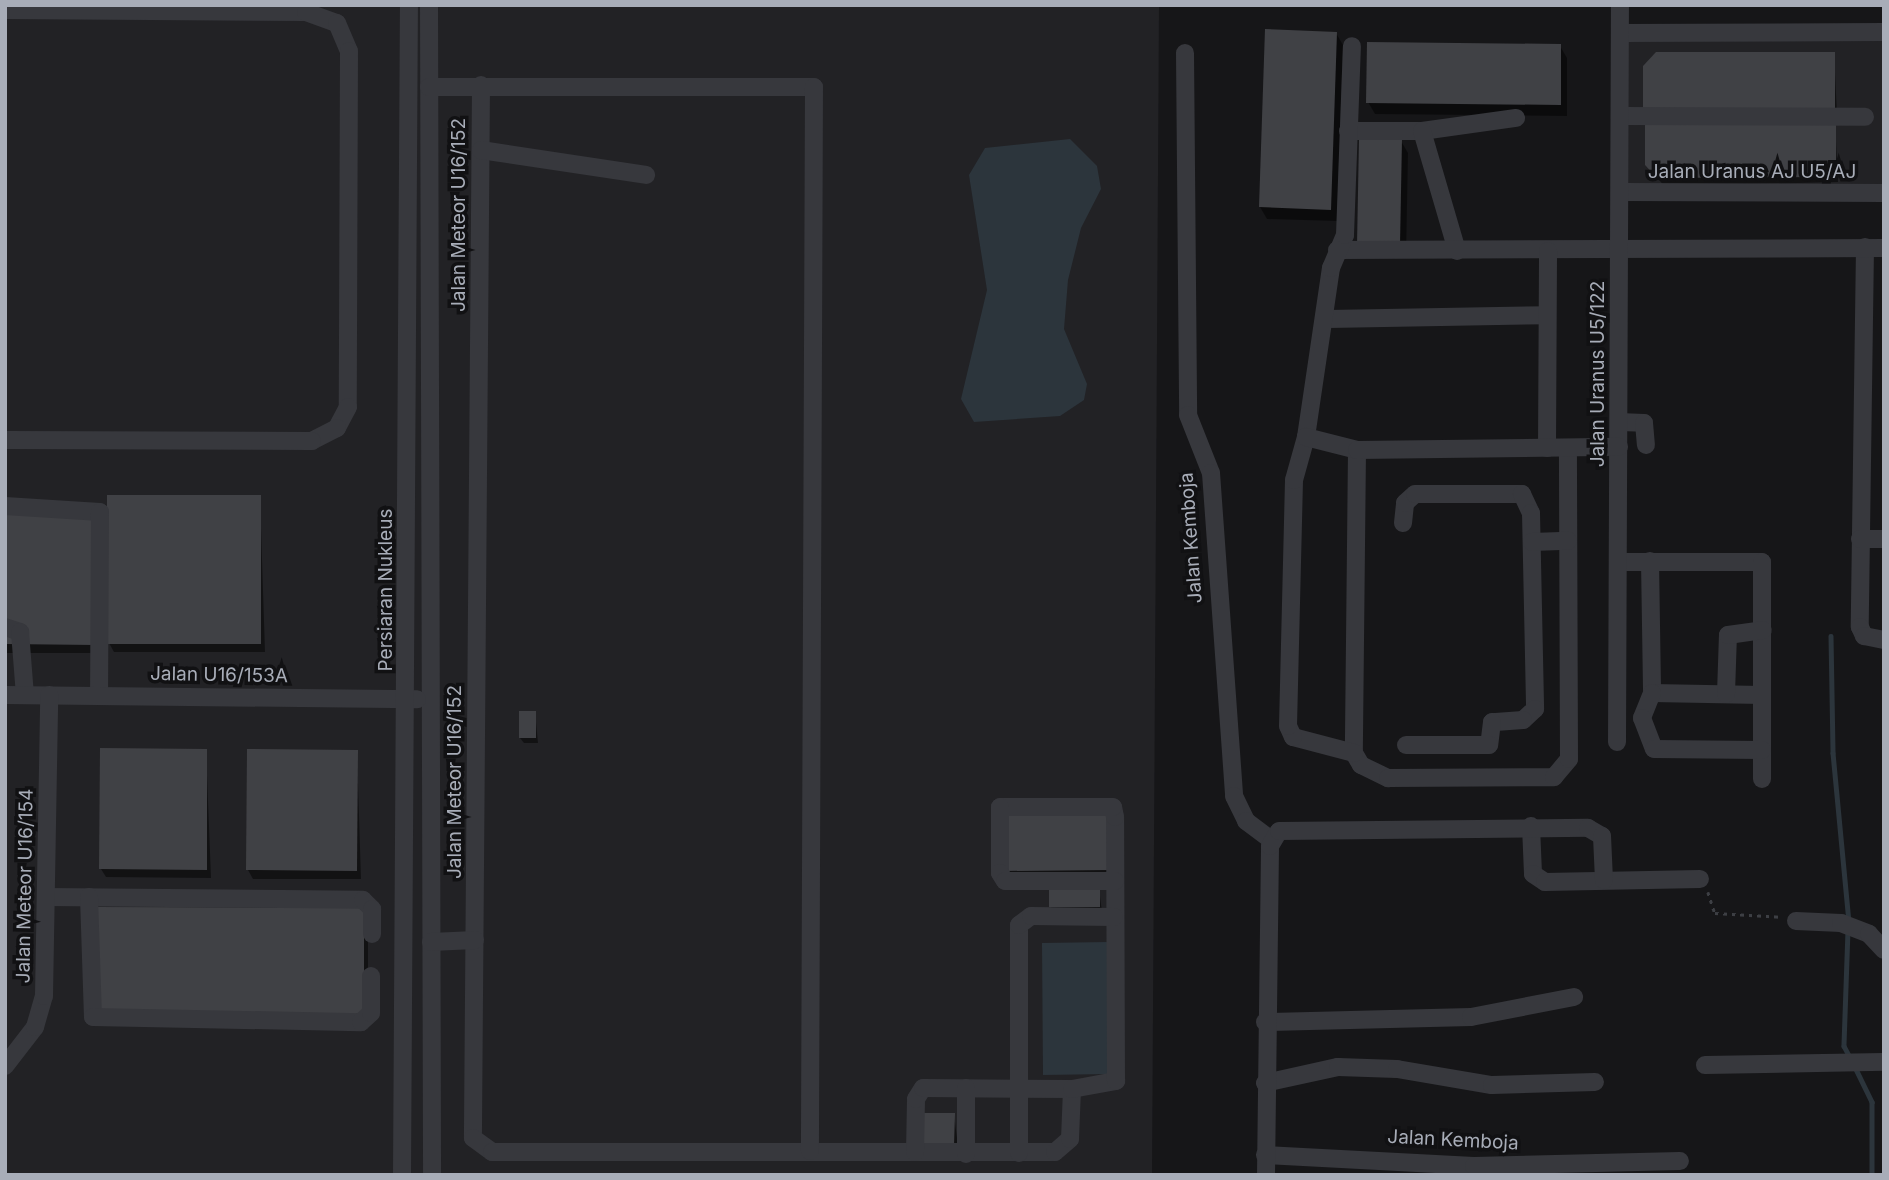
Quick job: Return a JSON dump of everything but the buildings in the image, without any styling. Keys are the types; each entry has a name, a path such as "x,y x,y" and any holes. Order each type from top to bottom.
{"street":[{"name":"Persiaran Nukleus","path":"402,1175 409,5"},
{"path":"429,5 432,1175"},
{"name":"Jalan Uranus U5/122","path":"1617,742 1620,5"},
{"path":"5,10 323,15 346,35 349,79 348,407 337,428 312,441 5,440"},
{"path":"1620,33 1884,32"},
{"path":"1352,46 1345,235 1337,250 1328,319 1306,438 1294,480 1288,726 1293,737 1354,753"},
{"name":"Jalan Kemboja","path":"1185,53 1188,415 1211,473 1234,796 1247,821 1271,840"},
{"path":"429,87 807,84 816,93 810,1151"},
{"name":"Jalan Meteor U16/152","path":"481,85 475,940 471,1125 478,1146 492,1152 1019,1153 1068,1146 1072,1088"},
{"path":"1620,116 1865,117"},
{"path":"1348,131 1422,131 1517,118"},
{"path":"1422,131 1457,251"},
{"path":"481,150 646,175"},
{"name":"Jalan Uranus AJ U5/AJ","path":"1620,192 1884,193"},
{"path":"1865,247 1875,300 1860,539 1860,627 1864,636 1884,640"},
{"path":"1337,250 1620,253 1884,248"},
{"path":"1547,448 1548,251"},
{"path":"1328,319 1547,315"},
{"path":"1619,422 1644,423 1646,445"},
{"path":"1306,438 1357,450 1619,447"},
{"path":"1357,450 1354,753 1361,765 1388,778 1560,776 1569,759 1568,448"},
{"path":"1403,523 1405,503 1415,494 1516,493 1531,513 1532,542 1531,715 1493,722 1489,745 1406,744"},
{"path":"5,506 100,512 99,694"},
{"path":"1860,539 1884,539"},
{"path":"1532,542 1568,541"},
{"path":"1650,561 1652,693 1642,718 1654,749 1762,750"},
{"path":"1618,562 1762,562 1762,779"},
{"path":"5,627 20,632 25,695"},
{"path":"1726,694 1728,635 1763,630"},
{"path":"1652,693 1762,695"},
{"name":"Jalan U16/153A","path":"5,695 431,699"},
{"name":"Jalan Meteor U16/154","path":"5,1066 35,1027 44,996 49,695"},
{"path":"915,1152 919,1090 1072,1088 1116,1080 1115,881 1113,807 1000,807 1000,873 1005,881 1115,881"},
{"path":"1531,826 1537,879 1700,879"},
{"path":"1266,1175 1265,1022 1271,840 1289,828 1531,826 1595,830 1602,835 1604,880"},
{"path":"46,897 363,900 372,909 372,934"},
{"path":"89,897 93,1017 361,1022 371,1013 371,976"},
{"path":"1019,1153 1020,922 1031,916 1114,917"},
{"path":"1796,921 1841,923 1860,930 1884,950"},
{"path":"431,942 475,940"},
{"path":"1265,1022 1471,1017 1574,997"},
{"path":"1705,1065 1884,1062"},
{"path":"1265,1083 1338,1067 1397,1069 1492,1084 1595,1082"},
{"path":"966,1088 966,1154"},
{"name":"Jalan Kemboja","path":"1265,1155 1474,1166 1681,1161"}],"path":[{"path":"1700,879 1714,913 1796,921"}],"shaded area":[{"path":"5,5 1159,5 1152,1175 5,1175"},
{"path":"1884,40 1884,186 1626,186 1628,41"},
{"path":"1070,139 1097,166 1101,189 1081,228 1068,280 1064,329 1087,384 1084,400 1060,416 974,422 961,399 987,290 969,175 985,148"},
{"path":"1108,942 1109,1074 1043,1075 1042,943"}],"waterway":[{"path":"1831,636 1833,753 1849,921"},
{"path":"1848,930 1844,1046 1851,1059"},
{"path":"1855,1067 1872,1102 1872,1175"}]}
